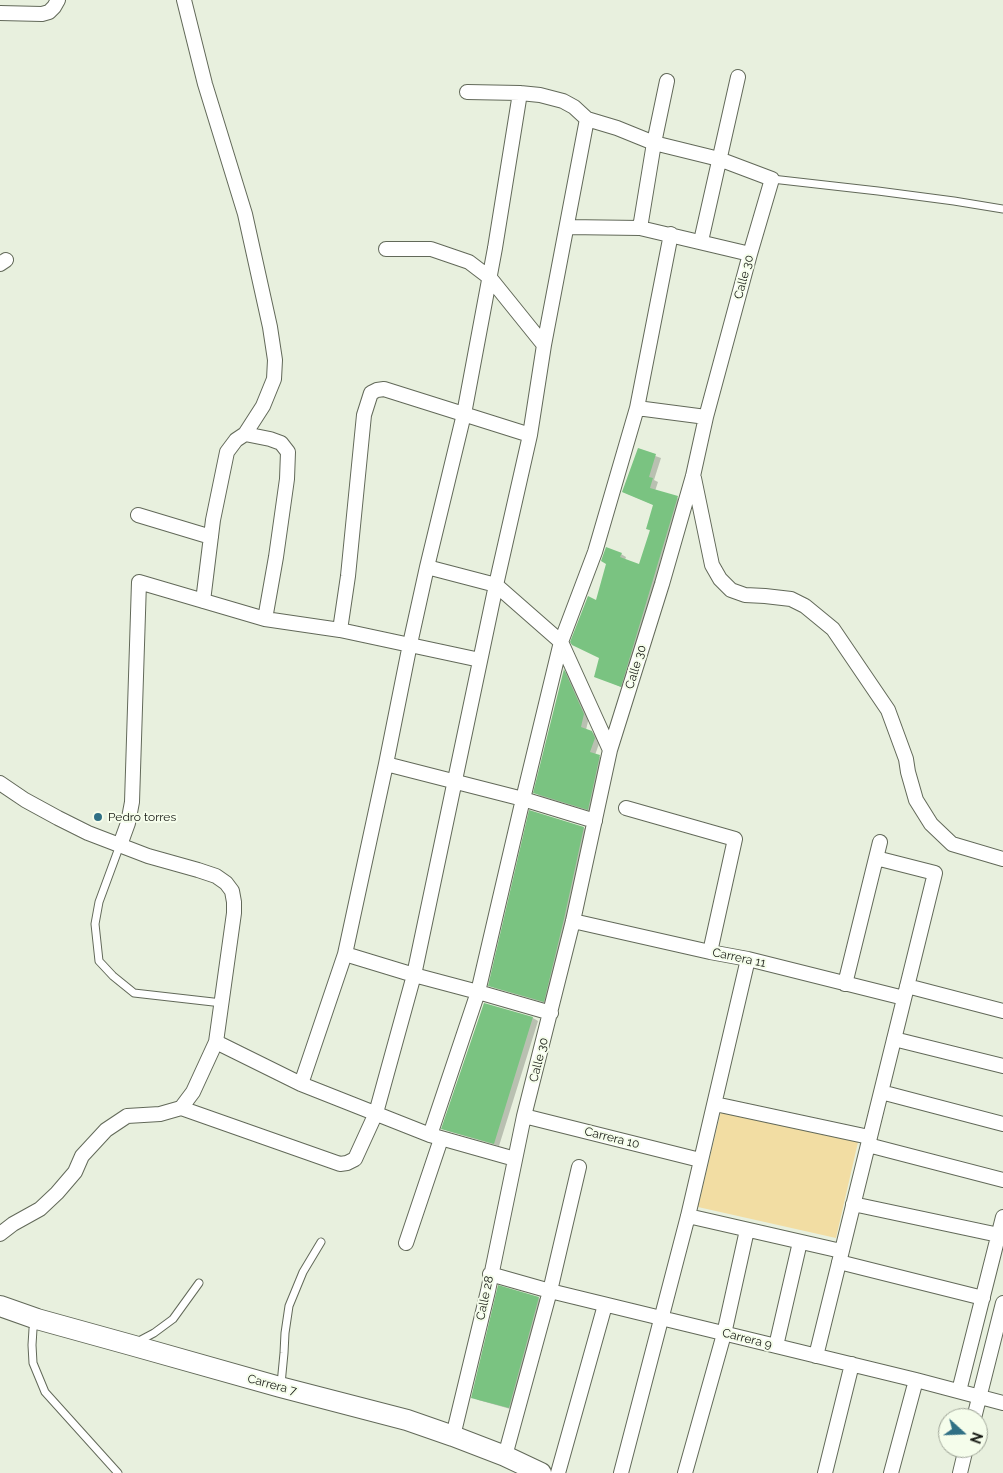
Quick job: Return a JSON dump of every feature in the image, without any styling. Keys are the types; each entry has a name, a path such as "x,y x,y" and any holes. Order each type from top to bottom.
{"street":[{"path":"0,13 42,14 54,8 58,0"},
{"path":"184,0 205,84 245,214 270,327 275,360 274,379 263,406 245,434 236,440 227,452 211,537 204,601"},
{"path":"701,241 738,77"},
{"path":"640,228 654,143 667,81"},
{"path":"467,92 520,93 540,95 564,101 582,112 587,119 617,128 654,143 719,159 772,179"},
{"path":"301,1084 345,954 410,644 464,414 490,278 520,93"},
{"path":"0,1234 13,1224 40,1209 75,1172 82,1156 106,1130 127,1116 160,1114 181,1108 340,1164 355,1159 376,1113 414,975 480,660 530,435 544,344 587,119"},
{"name":"Calle 30","path":"514,1159 573,921 610,750 693,476 706,417 772,179"},
{"path":"567,227 640,228 750,254"},
{"path":"406,1243 478,992 561,642 594,552 637,408 671,234"},
{"path":"386,249 431,249 469,262 490,278 544,344"},
{"path":"340,630 348,576 364,416 371,392 384,390 530,435"},
{"path":"637,408 706,417"},
{"path":"245,434 281,443 288,452 287,479 265,619"},
{"path":"693,476 712,565 720,580 731,590 744,595 791,599 816,613 833,629 888,710 906,758 916,800 931,824 952,844 1003,859"},
{"path":"138,515 211,537"},
{"path":"427,567 496,586 561,642 610,750"},
{"path":"120,845 128,823 132,802 139,582 265,619 340,630 480,660"},
{"path":"386,764 523,799 595,821"},
{"path":"0,783 25,800 88,833 148,856 216,876 226,883 232,891 234,912 216,1042 193,1092 181,1108"},
{"path":"626,808 735,839 710,952"},
{"path":"845,984 880,842"},
{"path":"816,1356 935,873 876,858"},
{"name":"Carrera 11","path":"573,921 748,959 845,984 906,992 1003,1011"},
{"path":"345,954 551,1013"},
{"path":"621,1473 688,1216 748,959"},
{"path":"894,1039 1003,1066"},
{"path":"216,1042 301,1084 436,1137 514,1159"},
{"path":"881,1092 1003,1124"},
{"path":"715,1104 868,1141 1003,1180"},
{"name":"Carrera 10","path":"524,1116 700,1160"},
{"name":"Calle 28","path":"453,1436 488,1291 514,1159"},
{"path":"505,1456 550,1291 579,1167"},
{"path":"853,1204 1001,1236"},
{"path":"688,1216 800,1242 840,1257 983,1298"},
{"path":"959,1391 1001,1236 1003,1217"},
{"path":"685,1473 724,1334 747,1230"},
{"path":"776,1346 800,1242"},
{"name":"Carrera 9","path":"490,1274 605,1305 916,1380 1003,1404"},
{"path":"976,1408 1003,1303"},
{"path":"558,1473 605,1305"},
{"name":"Carrera 7","path":"0,1306 37,1319 280,1387 407,1420 505,1456 540,1473"},
{"path":"826,1473 852,1364"},
{"path":"892,1473 916,1380"},
{"path":"960,1473 964,1458"}],"lane":[{"path":"772,179 878,190 1003,209"},
{"path":"120,845 99,902 95,924 99,960 113,976 134,992 222,1003"},
{"path":"280,1387 284,1333 289,1306 303,1272 321,1242"},
{"path":"131,1345 154,1334 173,1319 199,1283"},
{"path":"37,1319 33,1329 33,1363 45,1392 118,1473"}],"shaded area":[{"path":"721,1111 858,1142 836,1238 698,1207"}],"building":[{"path":"638,448 656,454 649,477 653,478 650,488 678,496 621,687 594,677 599,658 572,645 570,642 588,596 596,600 606,564 601,561 606,547 622,553 620,557 639,564 650,530 646,529 653,505 622,492"},
{"path":"564,669 584,714 581,727 592,731 595,738 590,752 600,755 588,810 533,793"},
{"path":"529,810 584,827 544,1002 488,986"},
{"path":"484,1003 533,1017 494,1144 441,1129"},
{"path":"498,1285 539,1297 509,1408 471,1398"}],"place":[{"name":"Pedro torres","path":"98,817"}]}
